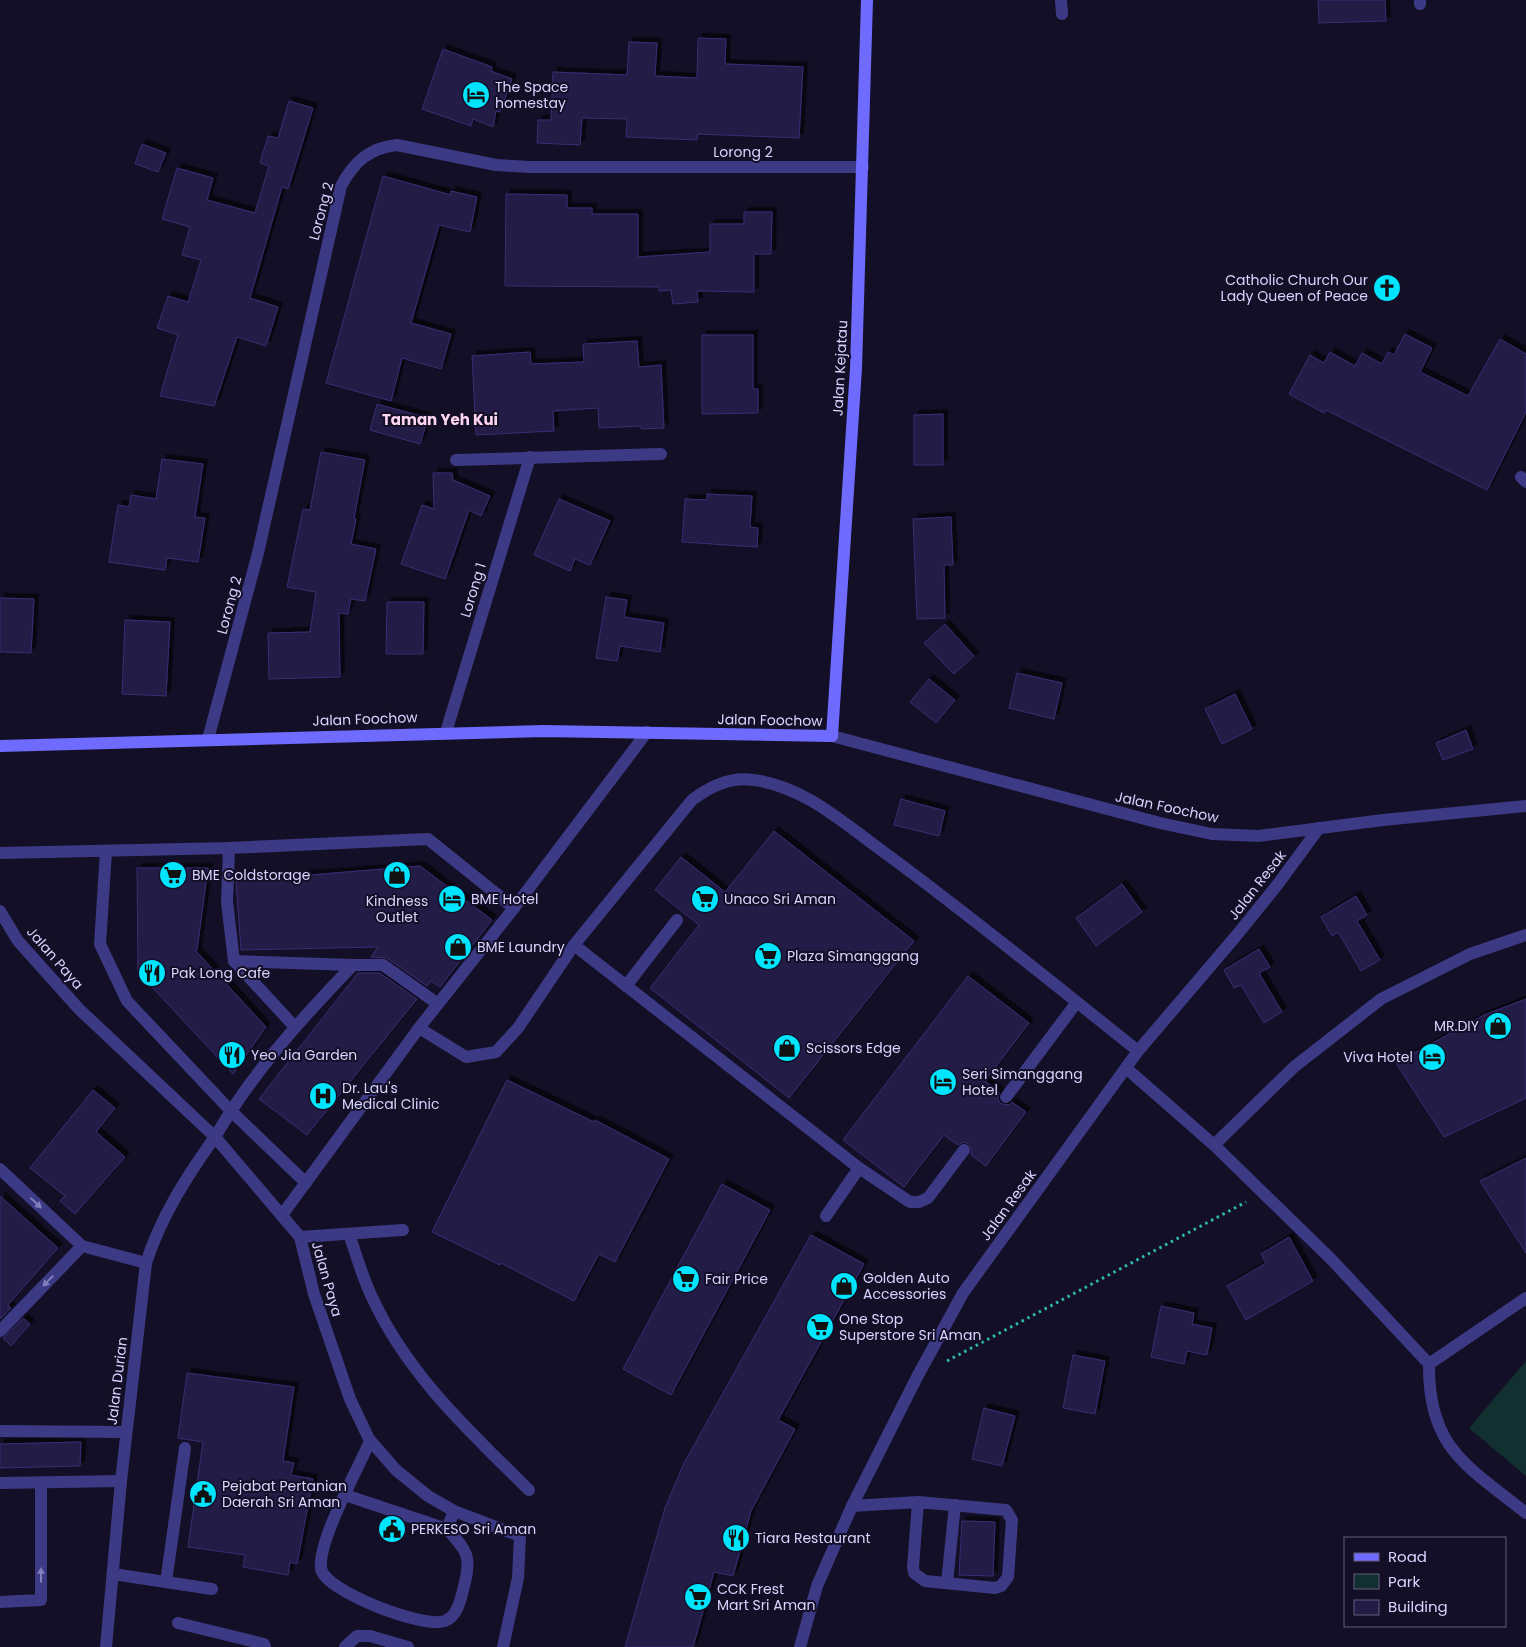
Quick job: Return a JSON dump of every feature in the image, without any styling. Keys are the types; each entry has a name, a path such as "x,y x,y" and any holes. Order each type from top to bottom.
{"main road":[{"name":"Jalan Kejatau","path":"832,736 856,368 867,0"},
{"name":"Jalan Foochow","path":"0,746 446,732 647,732 832,736"}],"street":[{"path":"1061,0 1062,14"},
{"name":"Lorong 2","path":"208,739 258,553 341,186 352,166 371,151 384,146 397,146 496,165 529,167 863,167"},
{"path":"456,460 661,454"},
{"name":"Lorong 1","path":"446,732 530,457"},
{"path":"282,1215 419,1028 514,908 647,732"},
{"name":"Jalan Foochow","path":"832,736 1142,819 1212,834 1258,836 1526,806"},
{"path":"419,1028 466,1057 496,1052 518,1028 574,945 692,800 711,786 754,779 794,792 825,810 946,898 1138,1051"},
{"name":"Jalan Resak","path":"800,1647 817,1586 852,1506 917,1377 963,1293 1138,1051 1236,936 1320,828"},
{"path":"0,853 229,848 428,839 514,908"},
{"path":"229,848 227,902 234,961 294,1026"},
{"path":"106,851 100,944 127,1001 230,1110 306,1182"},
{"name":"Jalan Paya","path":"0,911 18,941 79,1009 214,1137 300,1237 314,1294 350,1399 370,1441 396,1470 428,1496 454,1510 520,1536 518,1578 504,1647"},
{"path":"626,986 677,920"},
{"path":"1214,1145 1294,1067 1381,999 1470,954 1526,935"},
{"path":"574,945 859,1168 910,1202 919,1202 928,1198 964,1150"},
{"path":"234,961 383,965 438,1004"},
{"name":"Jalan Durian","path":"106,1647 126,1432 146,1263 157,1231 190,1172 230,1110 294,1026 353,965"},
{"path":"1006,1097 1077,1002"},
{"path":"1126,1068 1214,1145 1262,1194 1332,1260 1429,1364 1432,1412 1441,1433 1454,1452 1473,1471 1526,1513"},
{"path":"826,1216 859,1168"},
{"path":"0,1169 82,1246 146,1263"},
{"path":"300,1237 403,1230"},
{"path":"349,1234 371,1295 411,1363 448,1410 528,1490"},
{"path":"0,1331 82,1246"},
{"path":"1429,1364 1526,1298"},
{"path":"0,1430 126,1432"},
{"path":"345,1495 447,1529 467,1552 468,1560 459,1604 453,1616 444,1622 432,1623 377,1607 336,1587 325,1579 320,1569 328,1536 345,1495 370,1441"},
{"path":"166,1582 185,1448"},
{"path":"0,1483 121,1481"},
{"path":"0,1602 41,1600 41,1483"},
{"path":"852,1506 918,1502 1000,1508 1010,1514 1012,1520 1008,1577 1001,1586 994,1588 925,1581 914,1574 918,1502"},
{"path":"947,1583 955,1505"},
{"path":"447,1529 454,1510"},
{"path":"113,1574 212,1590"},
{"path":"178,1623 264,1644 265,1647"},
{"path":"345,1647 357,1636 370,1636 408,1647"}],"path":[{"path":"917,1377 1262,1194"}],"green space":[{"path":"1526,1361 1526,1476 1469,1428"}],"building":[{"path":"1318,0 1385,0 1386,21 1319,23"},
{"path":"698,38 726,39 725,64 803,67 799,138 698,134 697,140 626,137 627,119 582,118 580,145 537,143 538,120 551,120 553,72 627,75 629,42 657,43 655,76 697,78"},
{"path":"443,49 492,67 491,71 512,79 500,112 496,111 493,127 473,119 471,126 422,109"},
{"path":"289,101 313,108 288,189 282,187 250,298 278,307 266,346 237,337 214,406 160,396 178,335 157,328 168,296 188,302 201,260 182,255 190,227 162,219 177,168 213,178 207,200 255,213 269,166 260,163 268,136 278,138"},
{"path":"142,144 166,153 158,172 135,164"},
{"path":"383,176 451,195 451,191 477,197 470,232 439,225 411,323 451,334 441,369 402,358 391,401 326,383"},
{"path":"506,194 567,195 567,208 592,208 592,214 638,214 638,257 710,252 710,224 744,224 744,212 772,212 771,254 754,254 754,292 697,291 698,302 673,304 671,290 659,291 659,287 505,286"},
{"path":"1405,334 1432,348 1420,372 1468,396 1500,339 1526,354 1526,412 1487,490 1326,410 1324,413 1289,394 1310,355 1324,363 1330,352 1355,366 1362,353 1382,364 1388,352 1394,355"},
{"path":"702,335 753,335 753,389 758,389 758,413 702,414"},
{"path":"637,341 639,367 661,365 664,428 641,429 641,426 599,428 598,408 553,411 554,431 476,435 472,356 530,352 531,364 584,362 583,344"},
{"path":"377,404 428,418 420,444 370,430"},
{"path":"943,414 943,465 914,465 914,415"},
{"path":"321,452 365,460 351,544 376,549 365,601 351,599 348,614 339,613 340,677 269,679 268,633 310,632 316,592 287,587 303,509 310,510"},
{"path":"162,459 203,464 195,517 205,518 198,562 167,558 165,570 109,562 118,505 129,507 131,495 156,499"},
{"path":"433,473 452,473 453,480 490,496 481,516 469,510 445,579 401,564 422,505 434,509"},
{"path":"707,494 752,496 750,527 758,528 757,547 682,542 685,499 707,500"},
{"path":"559,499 610,521 590,565 575,559 570,571 534,555"},
{"path":"951,517 953,565 944,565 945,618 917,619 913,519"},
{"path":"606,597 627,600 624,617 664,623 660,652 620,646 617,661 596,658"},
{"path":"0,598 34,599 31,653 0,652"},
{"path":"387,602 424,602 423,654 386,654"},
{"path":"125,620 170,622 166,696 122,694"},
{"path":"945,624 974,656 954,674 924,643"},
{"path":"1017,673 1062,683 1054,719 1009,708"},
{"path":"929,679 955,700 936,723 910,702"},
{"path":"1235,694 1252,729 1222,744 1205,709"},
{"path":"1466,730 1473,749 1443,760 1436,743"},
{"path":"901,799 945,811 939,836 894,825"},
{"path":"774,831 914,941 789,1098 650,988 699,925 655,890 681,857 725,892"},
{"path":"420,866 492,920 440,987 431,981 427,986 387,958 371,957 378,947 241,950 236,881"},
{"path":"137,868 208,868 197,950 195,950 266,1027 233,1074 138,972"},
{"path":"1122,884 1142,912 1096,946 1076,918"},
{"path":"1356,896 1367,915 1357,921 1380,960 1361,971 1338,932 1332,936 1321,917"},
{"path":"1259,949 1270,967 1259,973 1282,1012 1264,1023 1241,985 1234,988 1224,970"},
{"path":"358,973 380,973 417,999 307,1135 259,1099"},
{"path":"968,976 1029,1023 985,1081 999,1092 998,1100 1002,1104 1009,1105 1012,1102 1026,1112 986,1166 971,1155 972,1150 969,1144 964,1142 958,1145 944,1135 904,1187 843,1140"},
{"path":"1526,999 1526,1098 1444,1137 1396,1063 1484,1015"},
{"path":"507,1080 594,1122 595,1120 669,1159 615,1262 599,1254 574,1301 501,1263 500,1265 432,1232"},
{"path":"93,1090 115,1108 96,1132 125,1157 75,1214 60,1201 65,1196 30,1168"},
{"path":"1526,1158 1526,1253 1480,1181"},
{"path":"722,1184 770,1210 671,1395 623,1369"},
{"path":"0,1196 58,1248 8,1305 11,1308 0,1319"},
{"path":"811,1235 864,1264 778,1420 795,1429 751,1511 733,1576 714,1572 693,1647 625,1647 665,1508 683,1465"},
{"path":"1289,1237 1313,1281 1246,1320 1227,1286 1266,1263 1261,1254"},
{"path":"1161,1306 1194,1313 1192,1324 1212,1328 1207,1355 1187,1351 1184,1364 1151,1357"},
{"path":"23,1318 30,1324 11,1346 3,1338"},
{"path":"1073,1355 1105,1361 1095,1414 1063,1408"},
{"path":"187,1373 294,1387 283,1461 294,1463 291,1475 313,1479 297,1564 290,1562 288,1575 243,1567 245,1555 188,1547 203,1442 178,1438"},
{"path":"984,1408 1015,1416 1002,1466 972,1459"},
{"path":"81,1442 80,1466 0,1468 0,1444"},
{"path":"962,1521 995,1522 993,1576 959,1575"}],"place":[{"name":"The Space homestay","path":"476,95"},
{"name":"Catholic Church Our Lady Queen of Peace","path":"1387,288"},
{"name":"BME Coldstorage","path":"173,875"},
{"name":"Kindness Outlet","path":"397,875"},
{"name":"BME Hotel","path":"452,899"},
{"name":"Unaco Sri Aman","path":"705,899"},
{"name":"BME Laundry","path":"458,947"},
{"name":"Plaza Simanggang","path":"768,956"},
{"name":"Pak Long Cafe","path":"152,973"},
{"name":"MR.DIY","path":"1498,1026"},
{"name":"Scissors Edge","path":"787,1048"},
{"name":"Yeo Jia Garden","path":"232,1055"},
{"name":"Viva Hotel","path":"1432,1057"},
{"name":"Seri Simanggang Hotel","path":"943,1082"},
{"name":"Dr. Lau's Medical Clinic","path":"323,1096"},
{"name":"Fair Price","path":"686,1279"},
{"name":"Golden Auto Accessories","path":"844,1286"},
{"name":"One Stop Superstore Sri Aman","path":"820,1327"},
{"name":"Pejabat Pertanian Daerah Sri Aman","path":"203,1494"},
{"name":"PERKESO Sri Aman","path":"392,1529"},
{"name":"Tiara Restaurant","path":"736,1538"},
{"name":"CCK Frest Mart Sri Aman","path":"698,1597"}],"district":[{"name":"Taman Yeh Kui","path":"440,420"}]}
